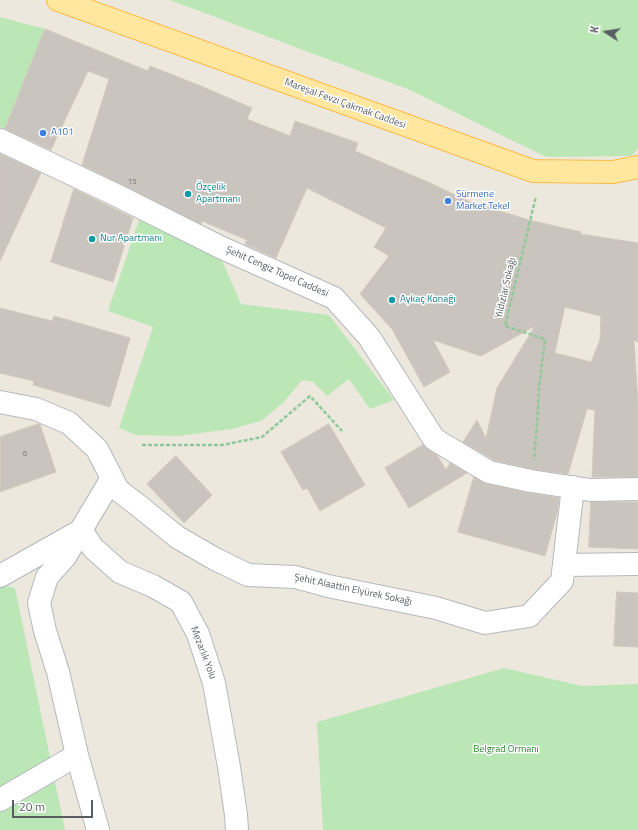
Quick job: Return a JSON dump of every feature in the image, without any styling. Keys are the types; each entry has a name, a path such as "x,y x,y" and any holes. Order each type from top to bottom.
{"main road":[{"name":"Mareşal Fevzi Çakmak Caddesi","path":"58,0 533,171 613,172 638,167"}],"street":[{"name":"Şehit Cengiz Topel Caddesi","path":"0,140 116,195 220,247 334,298 370,337 434,439 489,472 531,482 590,490 638,489"},
{"name":"Şehit Alaattin Elyürek Sokağı","path":"0,402 36,409 68,423 97,449 118,490 177,537 248,576 295,577 328,586 436,608 485,623 529,616 562,581 573,487"},
{"path":"98,830 58,672 44,631 40,603 47,577 65,557 112,478"},
{"path":"0,576 81,530"},
{"name":"Mezarlık Yolu","path":"81,530 93,548 120,572 154,586 180,602 198,634 214,683 229,767 237,830"},
{"path":"564,565 638,564"},
{"path":"0,800 78,755"}],"path":[{"name":"Yıldızlar Sokağı","path":"531,482 545,339 505,326 537,189"},
{"path":"142,445 222,445 262,437 310,396 342,431"}],"green space":[{"path":"170,0 638,0 638,149 631,156 546,157 410,90"},
{"path":"0,17 45,29 4,130 0,127"},
{"path":"140,217 220,256 241,304 329,315 394,400 370,409 349,379 327,396 313,382 302,380 284,402 261,421 231,429 178,436 136,435 119,428 153,327 108,311"},
{"path":"0,585 15,588 65,830 0,830"},
{"name":"Belgrad Ormanı","path":"504,668 582,686 638,684 638,830 323,830 317,722"}],"building":[{"path":"45,29 148,71 150,66 252,108 247,119 290,136 295,121 358,143 355,151 428,182 470,202 529,220 581,232 580,234 638,243 638,342 634,340 638,406 638,477 592,477 595,410 587,409 568,474 533,469 494,460 463,442 477,420 486,438 497,388 535,326 481,356 433,340 450,372 424,387 392,329 360,294 389,256 374,247 386,228 307,188 276,258 245,244 247,240 202,221 201,224 82,165 109,79 88,71 51,150 5,129","holes":["565,307 601,316 600,340 591,362 555,353"]},
{"path":"0,154 41,173 0,261"},
{"name":"Nur Apartmanı","path":"74,189 133,218 113,282 51,262"},
{"path":"0,308 52,321 54,316 130,338 110,407 33,385 34,381 0,373"},
{"path":"40,424 56,472 0,492 0,437"},
{"path":"329,424 365,485 320,511 307,488 303,490 281,452"},
{"path":"423,445 437,455 446,470 450,463 467,473 409,508 385,468"},
{"path":"176,456 212,495 184,523 147,484"},
{"path":"474,477 486,484 559,498 557,513 545,556 458,532"},
{"path":"591,502 638,502 638,549 589,547"},
{"path":"617,592 638,593 638,647 614,646"}],"place":[{"name":"A101","path":"43,133"},
{"name":"Özçelik Apartmanı","path":"188,194"},
{"name":"Sürmene Market Tekel","path":"448,201"},
{"name":"Nur Apartmanı","path":"92,239"},
{"name":"Aykaç Konağı","path":"392,300"}]}
